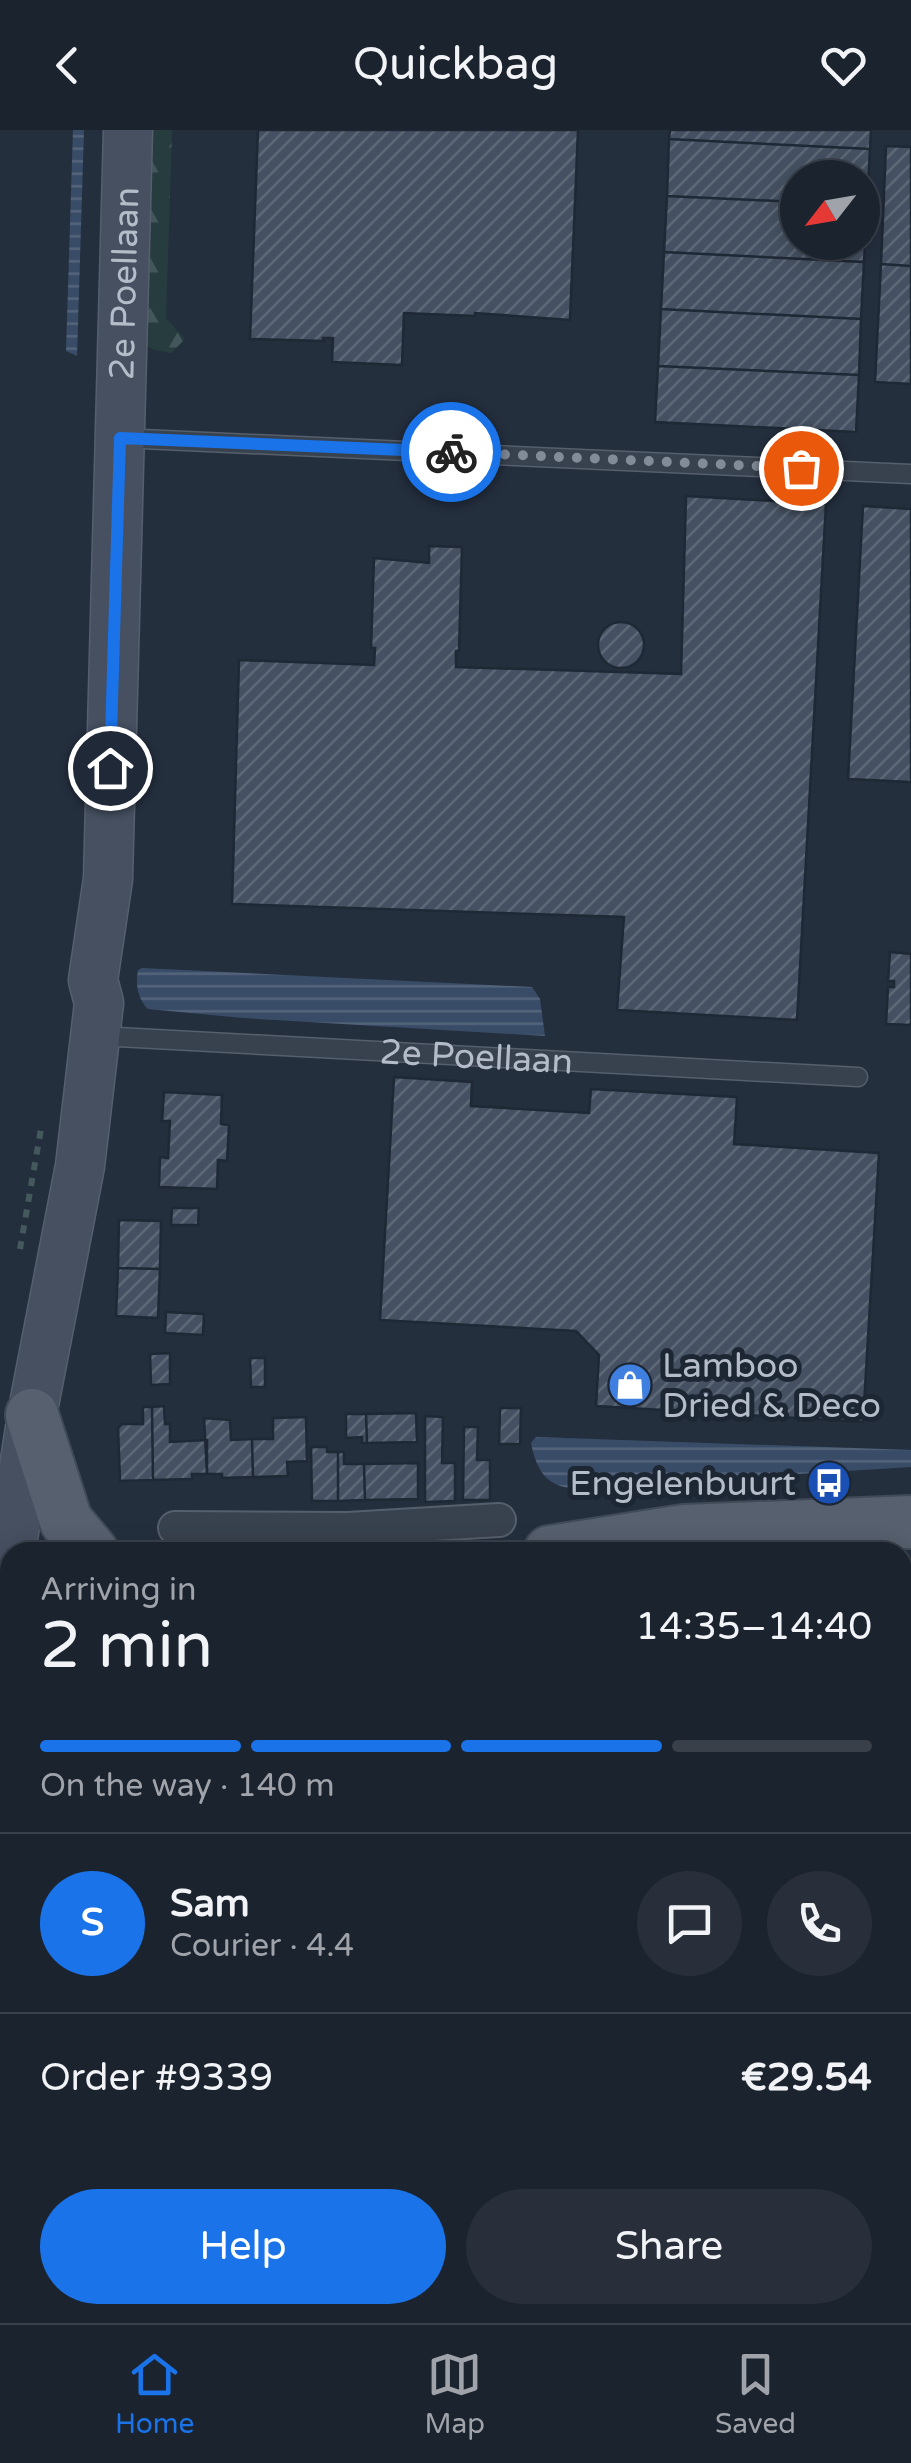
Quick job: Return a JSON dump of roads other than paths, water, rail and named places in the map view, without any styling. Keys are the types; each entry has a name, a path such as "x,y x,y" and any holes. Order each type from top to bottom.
{"main road":[{"name":"2e Poellaan","path":"11,1542 16,1429 80,1166 84,1035 99,1003 93,980 108,879 128,130"},
{"path":"16,1429 66,1522 83,1542"},
{"path":"614,1542 684,1531 911,1522"}],"street":[{"path":"175,1528 352,1541 498,1520"}],"lane":[{"path":"120,438 911,474"},
{"name":"2e Poellaan","path":"84,1035 858,1077"}],"water":[{"path":"73,130 84,130 77,356 66,351"},
{"path":"138,970 532,987 540,999 545,1036 148,1009 137,986"},
{"path":"536,1437 911,1450 911,1467 570,1488 554,1483 543,1473 531,1443"}],"place":[{"name":"Lamboo Dried & Deco","path":"630,1385"},
{"name":"Engelenbuurt","path":"829,1483"}]}
